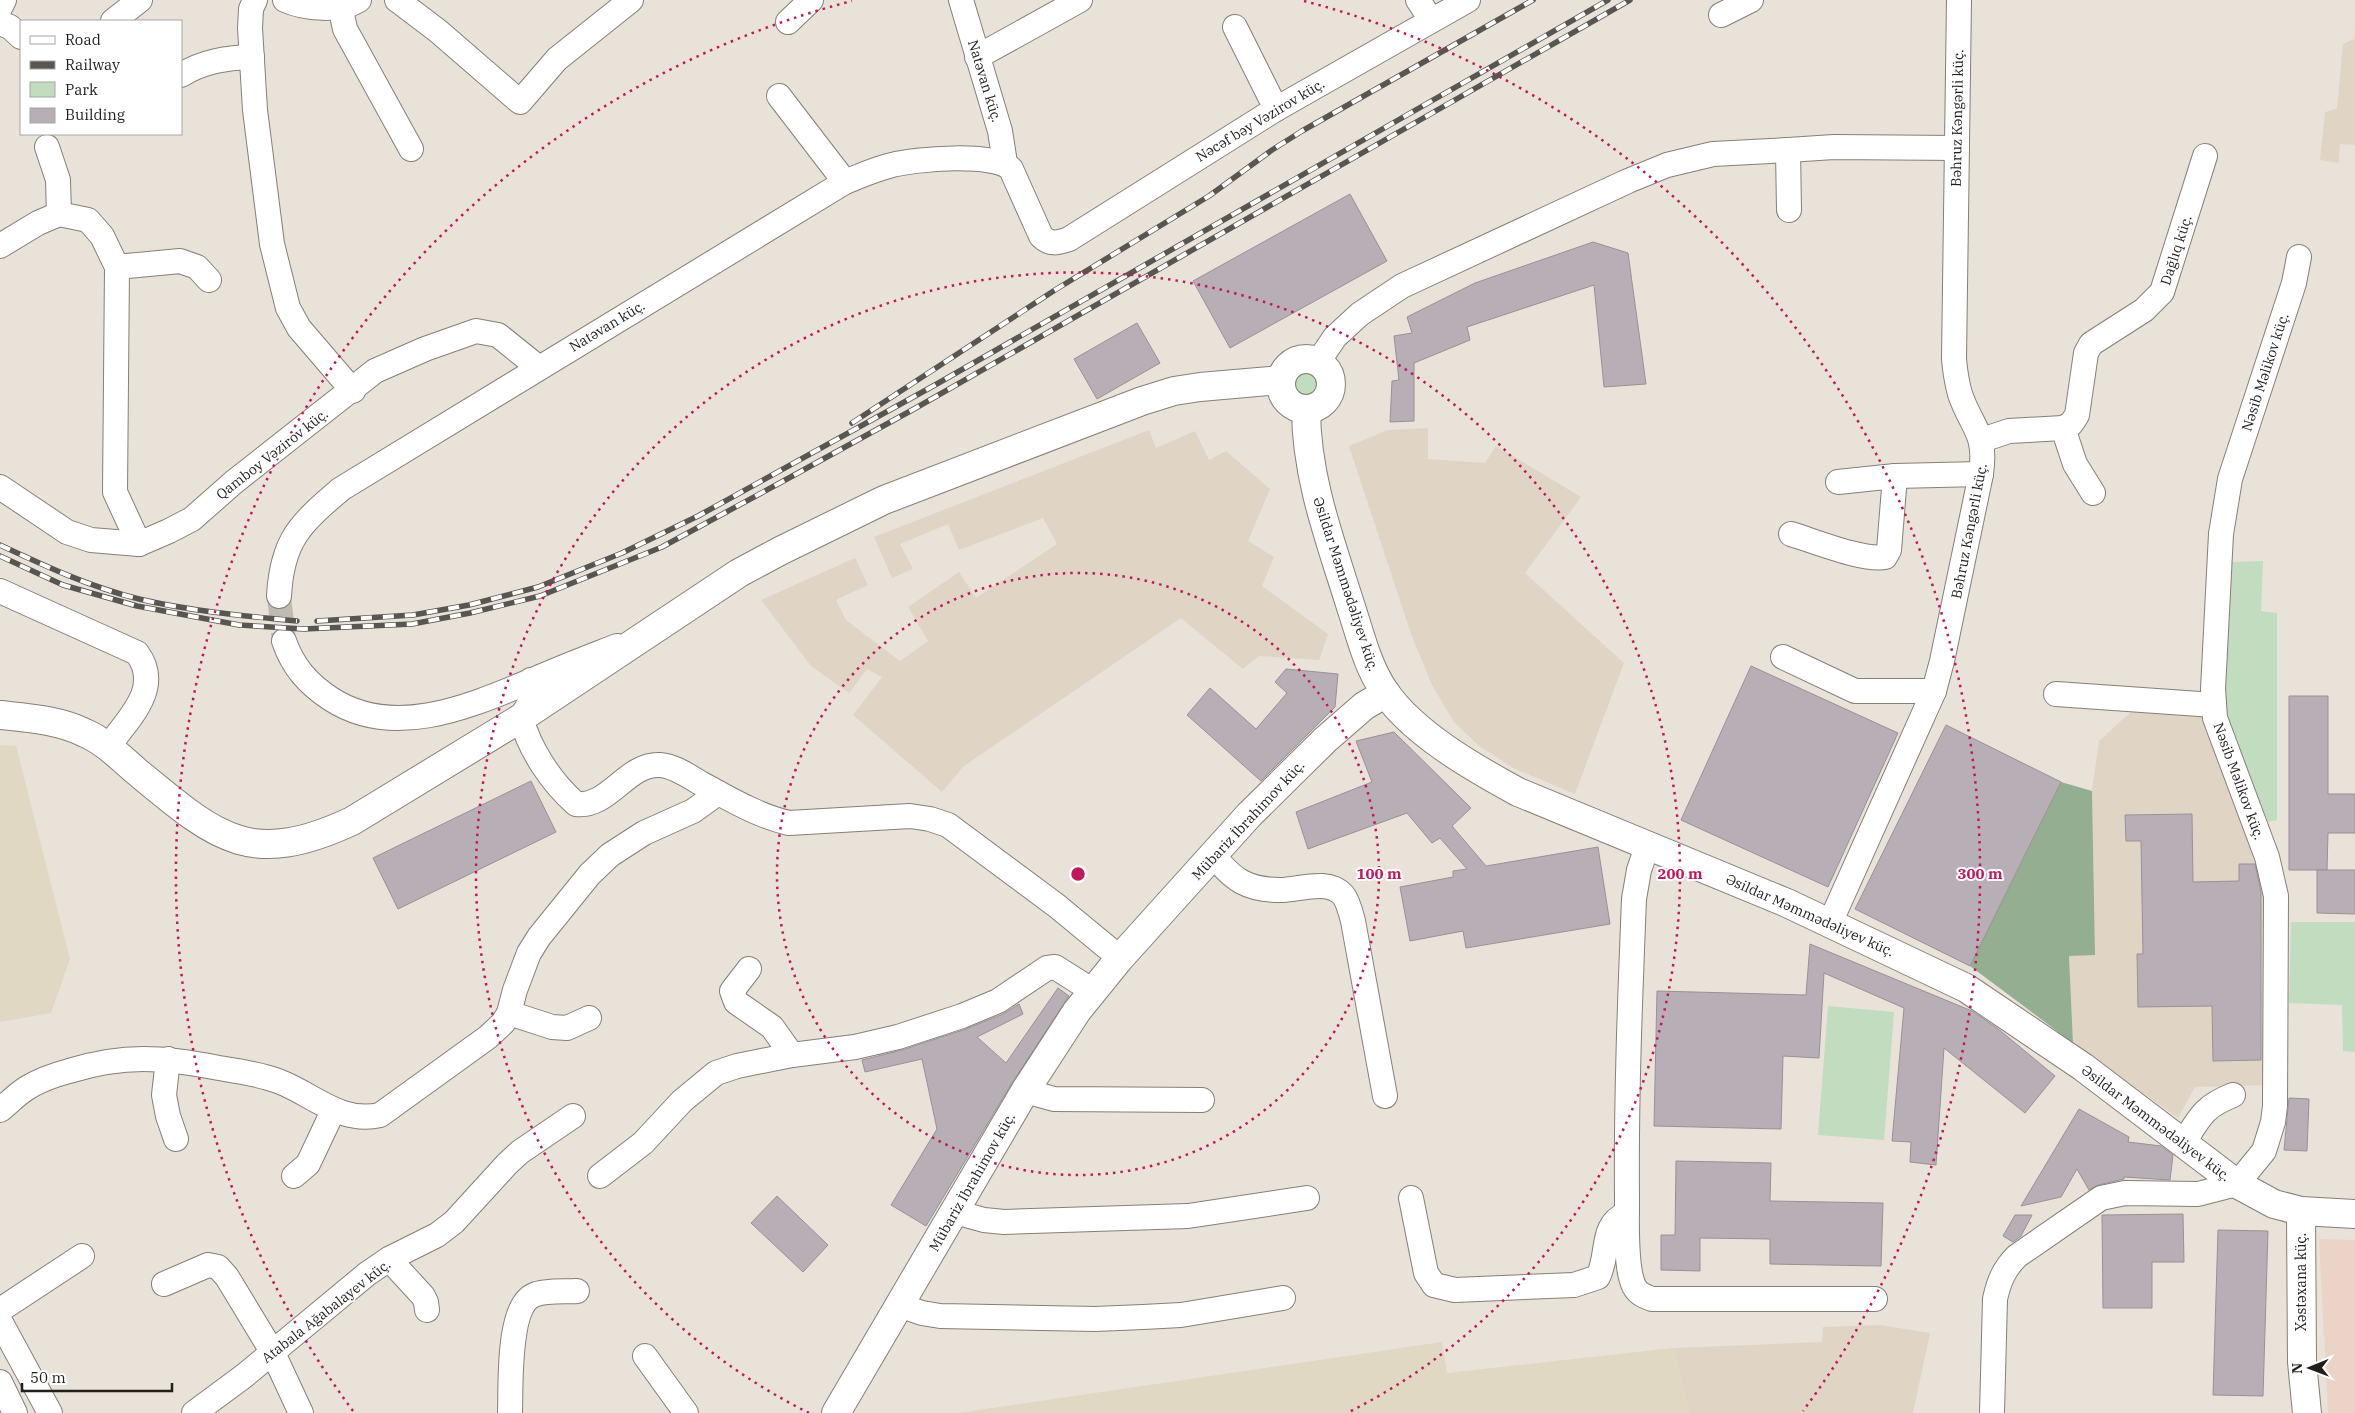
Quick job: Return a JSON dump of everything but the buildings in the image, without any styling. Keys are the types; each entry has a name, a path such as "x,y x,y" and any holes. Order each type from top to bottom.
{"street":[{"path":"0,8 4,0"},
{"path":"115,20 140,0"},
{"path":"255,0 251,9 254,110 272,244 288,308 299,328 353,391"},
{"path":"286,0 295,4 328,7 349,3 345,29 410,148"},
{"path":"397,0 438,31 520,102 557,59 631,0"},
{"path":"788,22 811,0"},
{"name":"Natəvan küç.","path":"961,0 1000,131 1006,163 1015,176 1041,236 1046,241 1053,243"},
{"path":"977,57 1080,0"},
{"path":"1418,0 1431,20"},
{"name":"Nəcəf bəy Vəzirov küç.","path":"1053,243 1069,239 1276,109 1468,0"},
{"path":"1721,15 1751,0"},
{"name":"Bəhruz Kəngərli küç.","path":"1830,923 1934,691 1982,474 1984,456 1982,440 1960,394 1954,359 1959,0"},
{"path":"0,23 10,27 20,36"},
{"path":"1235,27 1276,109"},
{"path":"182,74 196,66 220,59 252,57"},
{"path":"779,96 845,182"},
{"path":"47,147 58,180 59,214"},
{"path":"1318,362 1335,337 1381,298 1419,277 1667,165 1692,158 1834,147 1957,148"},
{"path":"1788,150 1789,210"},
{"name":"Dağlıq küç.","path":"2062,428 2071,424 2077,415 2086,353 2091,344 2099,337 2144,310 2162,292 2205,156"},
{"name":"Natəvan küç.","path":"279,596 280,574 285,555 297,531 313,512 341,489 845,182 894,165 928,160 978,158 1006,163"},
{"path":"0,246 38,223 59,214 88,220 102,236 117,267 114,492 139,544"},
{"name":"Nəsib Məlikov küç.","path":"2237,1184 2264,1151 2274,1114 2276,896 2267,857 2215,718 2221,534 2230,479 2294,283 2299,257"},
{"path":"117,267 180,260 198,267 209,280"},
{"name":"Qamboy Vəzirov küç.","path":"0,487 67,532 91,540 139,544 192,519 234,482 375,372 425,349 476,332 498,335 539,368"},
{"path":"1305,359 1318,362 1328,372 1331,385 1330,392 1321,404 1306,409 1298,408 1286,400 1283,394 1281,380 1283,373 1292,363 1305,359"},
{"path":"0,715 48,721 86,733 202,824 224,836 246,842 271,845 298,842 324,834 352,821 521,718 739,573 884,500 1174,391 1281,380"},
{"name":"Əsildar Məmmədəliyev küç.","path":"1306,409 1309,460 1326,530 1367,657 1386,693 1430,737 1485,774 1518,792 1648,844 1830,923 1936,973 1992,1003 2083,1067 2237,1184 2274,1204 2301,1211 2355,1214"},
{"path":"1982,440 2010,430 2062,428 2075,464 2093,493"},
{"path":"1838,482 1895,476 1982,474"},
{"path":"1791,534 1878,559 1885,558 1889,550 1895,476"},
{"path":"0,591 137,653 144,662 148,676 146,690 107,748"},
{"path":"284,641 290,657 310,684 346,708 368,715 390,718 420,717 463,708 644,635"},
{"path":"1783,656 1855,691 1934,691"},
{"path":"531,680 533,697 521,718 527,739 535,754 576,804 585,805 595,801 634,773 648,766 660,765 674,768 773,820 790,823 910,816 948,824 1057,906 1120,958"},
{"name":"Mübariz İbrahimov küç.","path":"836,1413 1025,1091 1093,991 1120,958 1249,815 1325,740 1364,706 1386,693"},
{"path":"2056,694 2214,705"},
{"path":"0,1110 26,1089 45,1078 86,1065 118,1059 168,1059 278,1081 334,1111 351,1117 368,1118 380,1116 488,1037 503,1023 509,1013 526,962 539,936 590,874 610,855 644,833 693,811 718,792"},
{"path":"1648,844 1639,870 1634,899 1626,1098 1627,1213 1630,1275 1639,1293 1652,1299 1875,1299"},
{"path":"1213,856 1229,873 1242,882 1258,888 1279,890 1324,886 1334,888 1344,896 1353,921 1385,1096"},
{"path":"600,1176 643,1143 682,1102 716,1073 737,1066 792,1055 863,1045 898,1037 962,1016 998,1000 1047,968 1055,967 1093,991"},
{"path":"749,969 732,991 736,1002 772,1027 792,1055"},
{"path":"509,1013 552,1027 566,1028 589,1018"},
{"path":"168,1059 164,1096 168,1116 176,1139"},
{"path":"1025,1091 1054,1099 1202,1100"},
{"path":"2184,1142 2203,1112 2214,1103 2232,1095"},
{"path":"294,1176 308,1164 334,1111"},
{"name":"Atabala Ağabalayev küç.","path":"194,1413 272,1353 367,1274 389,1259 436,1235 454,1222 520,1152 573,1116"},
{"path":"1992,1413 1994,1299 1999,1281 2006,1267 2016,1256 2101,1198 2125,1193 2198,1194 2237,1184"},
{"path":"955,1212 984,1220 1004,1222 1152,1218 1188,1216 1307,1198"},
{"path":"1411,1198 1426,1272 1434,1285 1455,1290 1574,1285 1598,1277 1603,1267 1609,1229 1616,1218 1627,1213"},
{"name":"Xəstəxana küç.","path":"2301,1211 2302,1362 2307,1413"},
{"path":"0,1310 82,1256"},
{"path":"389,1259 422,1296 426,1302 427,1310"},
{"path":"164,1284 208,1266 218,1267 228,1277 272,1353 301,1413"},
{"path":"510,1413 514,1330 524,1302 535,1295 577,1291"},
{"path":"899,1305 922,1314 940,1316 1095,1319 1181,1315 1282,1298"},
{"path":"0,1321 50,1413"},
{"path":"646,1356 686,1413"},
{"path":"0,1382 15,1413"}],"shaded area":[{"path":"2355,29 2355,145 2340,144 2339,163 2320,160 2325,112 2337,109 2343,44 2354,39"},
{"path":"1428,428 1428,459 1485,463 1496,446 1581,497 1525,573 1624,663 1575,794 1513,768 1478,745 1454,722 1432,685 1411,634 1349,446 1388,430"},
{"path":"1149,430 1156,448 1195,431 1209,460 1226,451 1270,489 1248,541 1274,557 1262,586 1328,634 1319,660 1259,656 1243,669 1181,618 964,766 942,792 853,715 882,677 867,669 849,693 811,666 761,600 855,558 868,585 836,600 846,620 900,661 928,641 908,607 959,572 976,598 1057,544 1043,518 959,550 948,524 900,544 913,569 892,578 874,537"},
{"path":"2133,710 2204,716 2267,880 2270,1085 2195,1087 2178,1118 2073,1043 2069,956 2095,954 2092,791 2099,741"},
{"path":"0,745 16,746 70,959 51,1013 0,1022"},
{"path":"2319,1239 2355,1240 2355,1413 2328,1413"},
{"path":"1880,1325 1930,1333 1913,1413 1689,1413 1673,1348 1822,1342 1823,1327"},
{"path":"1442,1342 1447,1373 1673,1348 1689,1413 958,1413"}],"green space":[{"path":"1306,369 1316,373 1320,383 1316,393 1306,397 1296,393 1292,383 1296,373"},
{"path":"2263,561 2261,611 2277,613 2277,820 2268,822 2221,707 2231,562"},
{"path":"2061,782 2092,791 2095,955 2069,956 2073,1043 1970,966"},
{"path":"2291,922 2355,922 2355,1052 2343,1051 2342,1005 2289,1003"},
{"path":"1828,1006 1894,1012 1884,1140 1818,1135"}],"tunnel":[{"path":"279,596 284,641"}],"railway":[{"path":"852,423 1055,290 1209,196 1272,150 1302,131 1533,0"},
{"path":"317,621 413,615 469,605 538,587 622,553 698,516 935,385 1608,0"},
{"path":"0,556 63,585 137,606 239,625 304,629 412,624 470,613 540,596 662,547 787,479 914,409 1630,0"},
{"path":"0,545 85,582 139,599 198,610 297,621"}]}
